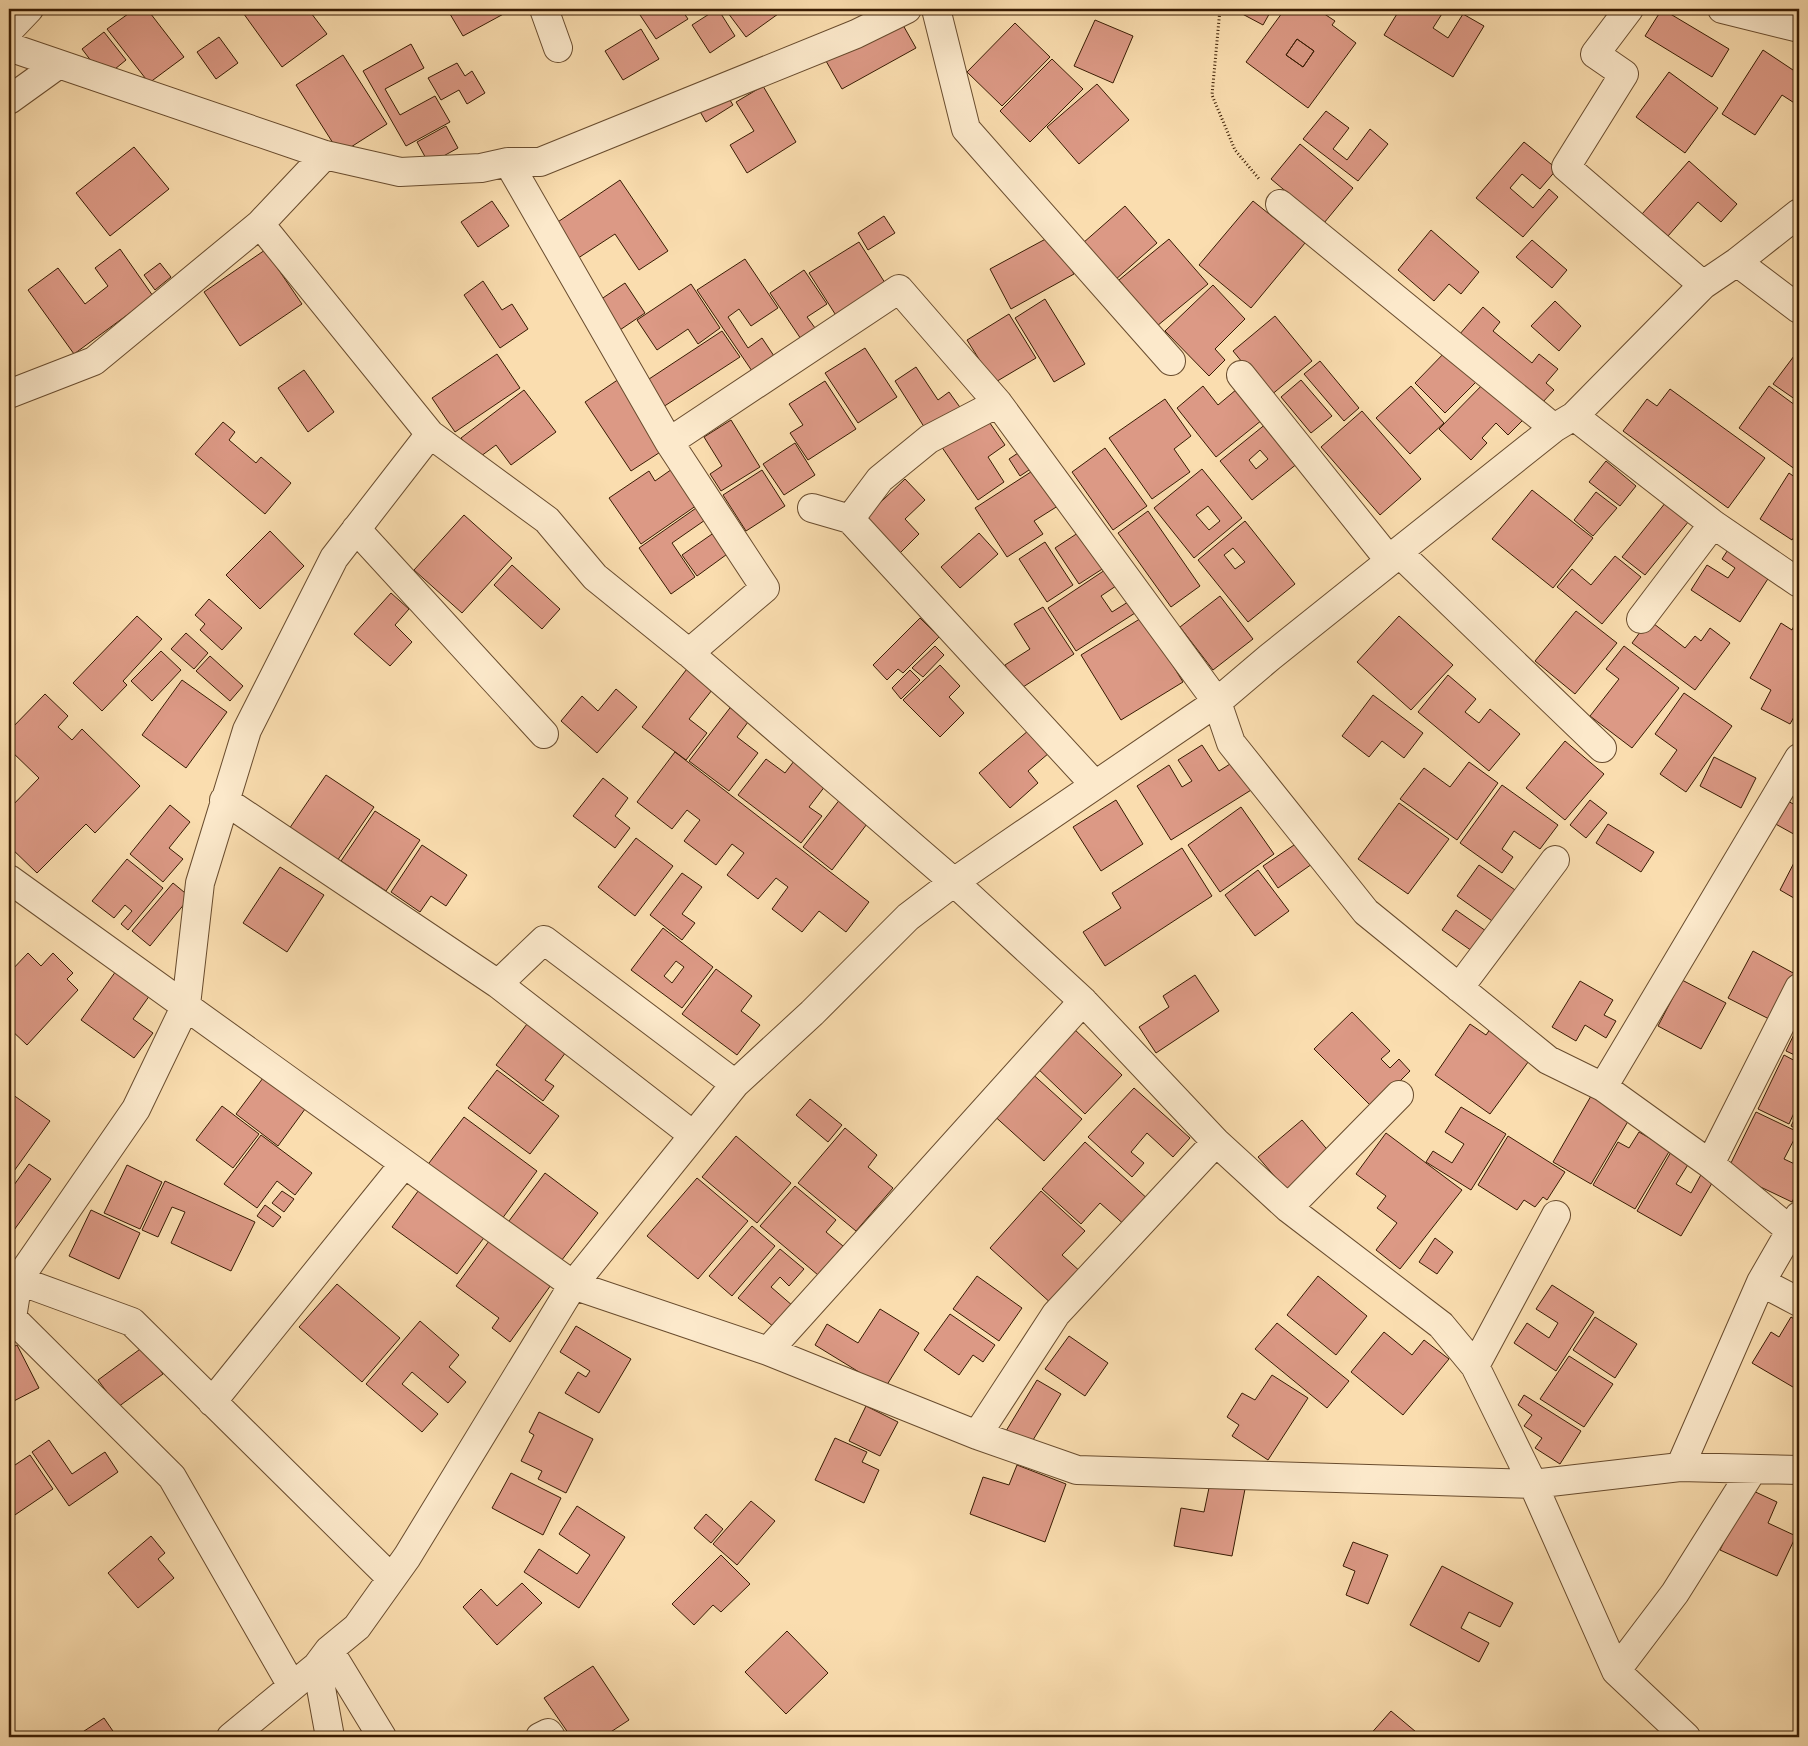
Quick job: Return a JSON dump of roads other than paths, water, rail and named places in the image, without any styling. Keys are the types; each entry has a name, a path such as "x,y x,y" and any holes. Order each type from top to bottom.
{"street":[{"path":"9,30 29,9"},
{"path":"544,9 558,48"},
{"path":"9,47 325,155 400,172 481,168 508,162 540,162 856,34 907,9"},
{"path":"936,9 966,129 1171,361"},
{"path":"1629,9 1595,54 1624,74 1566,167 1703,285"},
{"path":"1722,9 1799,28"},
{"path":"9,100 59,64"},
{"path":"9,394 94,361 260,224 325,155"},
{"path":"508,162 669,442 765,588 689,653"},
{"path":"1280,204 1564,422 1799,583"},
{"path":"231,1737 292,1686 357,1627 407,1557 573,1285 735,1084 812,1013 908,917 954,882 1218,702 1270,657 1564,422 1703,285 1738,262 1799,213"},
{"path":"260,224 430,434 546,520 595,577 689,653 954,882 1083,1000 1216,1142 1288,1208 1441,1325 1475,1366 1533,1484 1616,1671 1686,1737"},
{"path":"1738,262 1799,309"},
{"path":"669,442 899,289 998,403 1218,702 1231,743 1366,912 1548,1060 1603,1087 1795,1223 1761,1282 1680,1467"},
{"path":"1241,375 1394,557 1602,748"},
{"path":"850,519 880,479 929,439 998,403"},
{"path":"292,1686 172,1477 12,1318 13,1278 136,1109 186,1005 200,883 247,730 334,558 430,434"},
{"path":"812,508 850,519 1095,785"},
{"path":"1642,619 1713,524"},
{"path":"356,529 544,734"},
{"path":"1603,1087 1799,758"},
{"path":"224,800 498,984 692,1135"},
{"path":"1459,988 1555,860"},
{"path":"9,879 573,1285 768,1351 977,1435 1077,1470 1533,1484 1680,1467 1799,1470"},
{"path":"498,984 544,940 735,1084"},
{"path":"1710,1164 1799,988"},
{"path":"768,1351 1083,1000"},
{"path":"1288,1208 1399,1094"},
{"path":"977,1435 1056,1314 1216,1142"},
{"path":"212,1402 404,1164"},
{"path":"1475,1366 1556,1215"},
{"path":"13,1278 132,1322 391,1578"},
{"path":"1761,1282 1799,1302"},
{"path":"1616,1671 1676,1592 1753,1469"},
{"path":"323,1658 330,1737"},
{"path":"323,1658 382,1737"},
{"path":"540,1737 548,1733 551,1737"}]}
